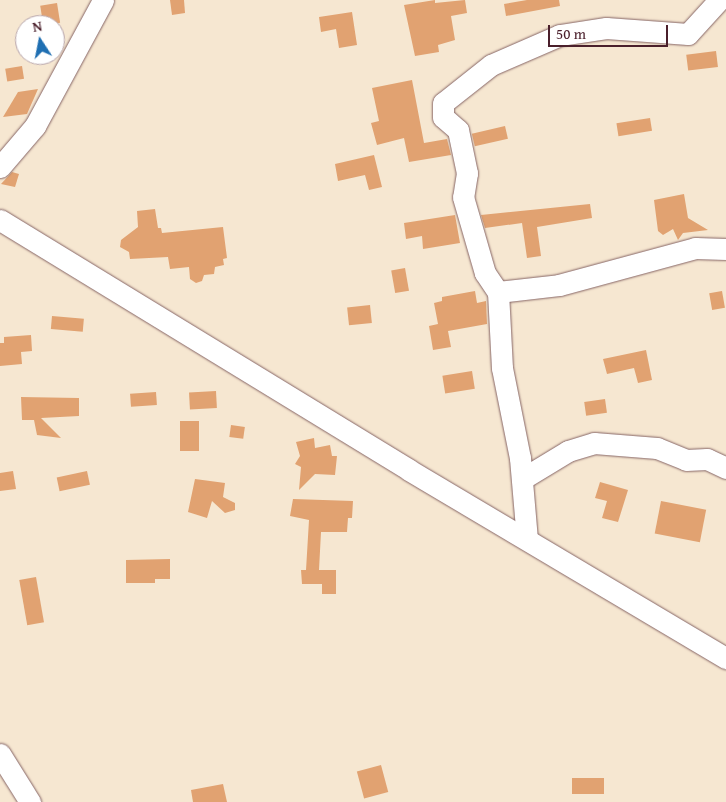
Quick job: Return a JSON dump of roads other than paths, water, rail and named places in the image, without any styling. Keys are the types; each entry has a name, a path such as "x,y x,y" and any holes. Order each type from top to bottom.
{"street":[{"path":"0,167 35,126 103,0"},
{"path":"527,539 522,479 502,368 498,292 483,264 463,197 467,173 458,130 443,117 443,103 491,65 560,35 606,28 688,34 719,0"},
{"path":"0,220 726,658"},
{"path":"498,292 559,285 695,248 726,249"},
{"path":"522,479 568,451 594,443 657,448 686,460 707,459 726,468"},
{"path":"0,754 30,802"}]}
